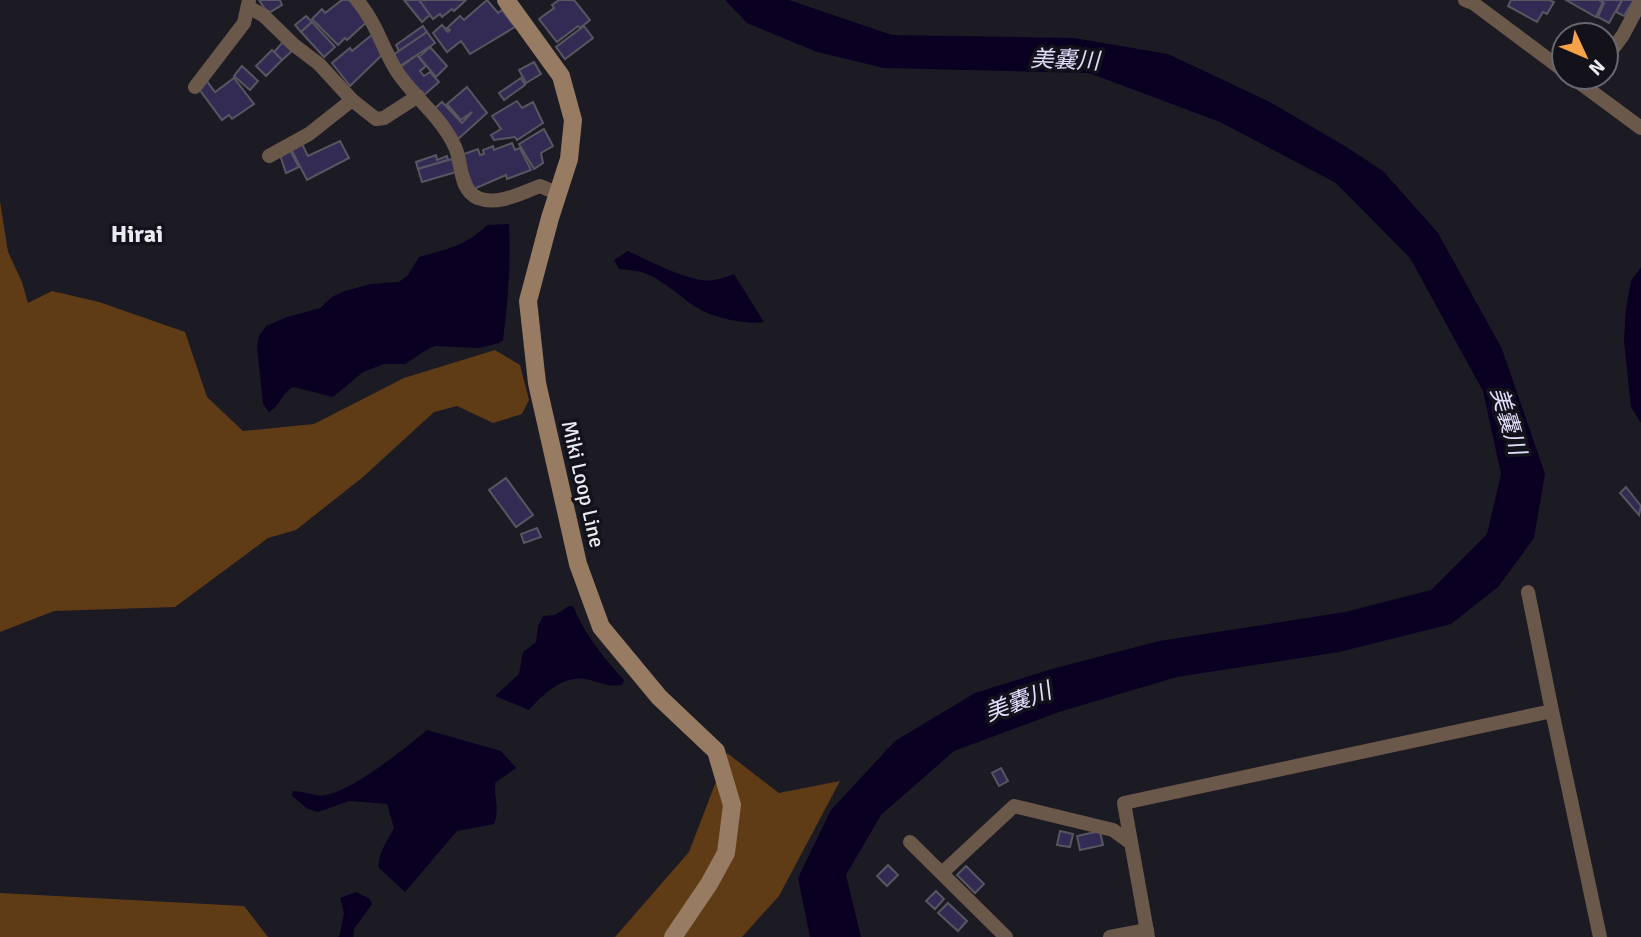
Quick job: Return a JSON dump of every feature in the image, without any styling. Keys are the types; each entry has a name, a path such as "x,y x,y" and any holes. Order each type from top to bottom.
{"main road":[{"name":"Miki Loop Line","path":"506,0 561,76 573,120 569,159 528,300 537,383 578,564 601,627 659,697 716,751 732,805 726,853 709,884 673,937"}],"street":[{"path":"357,0 371,17 397,71 440,122 456,148 466,188 478,198 495,201 540,186 559,194"},
{"path":"1465,0 1473,3 1550,61"},
{"path":"1620,39 1641,1"},
{"path":"195,87 244,23 248,3 319,64 352,100 376,119 384,118 418,96"},
{"path":"1598,91 1641,128"},
{"path":"269,156 309,134 352,100"},
{"path":"1528,593 1600,937"},
{"path":"1110,937 1148,933 1124,803 1552,711"},
{"path":"942,873 1014,806 1113,830 1131,843"},
{"path":"909,842 1006,937"}],"shaded area":[{"path":"0,201 8,252 28,303 52,291 99,302 185,332 207,397 243,431 314,424 404,378 495,350 520,365 529,400 522,414 493,423 457,406 434,412 363,477 296,530 268,538 175,607 54,611 0,632"},
{"path":"727,753 779,793 840,781 779,896 742,937 615,937 689,852"},
{"path":"0,893 244,906 268,937 0,937"}],"water":[{"name":"美嚢川","path":"725,0 789,0 892,35 1074,38 1168,54 1270,102 1383,171 1438,233 1502,349 1545,474 1534,538 1498,587 1451,624 1339,652 1177,677 1059,712 954,751 881,815 846,875 861,937 810,937 798,878 831,810 895,741 975,693 1052,669 1159,641 1345,612 1431,590 1487,534 1501,474 1483,391 1410,258 1336,183 1220,122 1089,73 884,68 817,52 747,23"},
{"path":"509,224 509,282 503,340 479,348 435,346 405,364 384,364 363,372 333,397 293,387 269,412 263,404 257,346 259,336 266,326 320,308 342,292 370,284 399,282 408,275 419,257 464,242 487,225"},
{"path":"628,251 673,272 701,280 713,280 734,274 764,322 741,322 715,316 701,310 649,275 619,269 614,260"},
{"path":"1641,267 1641,423 1631,407 1624,341 1631,281"},
{"path":"573,606 595,645 624,680 622,685 572,679 549,691 529,710 495,696 519,674 523,652 536,642 538,626 543,616 555,615"},
{"path":"427,730 501,751 516,768 495,783 497,809 494,824 457,831 405,892 379,868 381,852 394,828 387,804 349,801 318,812 308,809 292,796 293,791 318,795 337,792 379,767"},
{"path":"356,892 370,899 372,904 354,929 353,937 338,937 344,913 340,898"}],"building":[{"path":"259,0 280,0 282,5 270,12"},
{"path":"342,0 349,0 369,20 338,45 312,19 322,9 325,13"},
{"path":"404,0 419,0 431,14 422,22"},
{"path":"419,0 466,0 454,11 452,9 442,17 440,14 433,19"},
{"path":"487,0 498,13 502,10 515,27 470,54 461,41 447,52 433,33 442,25 448,32 450,30 447,28 460,16 464,20"},
{"path":"559,0 574,0 590,20 557,42 539,19 554,8 552,5"},
{"path":"1511,0 1554,2 1547,14 1543,12 1537,22 1508,6"},
{"path":"1566,0 1599,0 1603,2 1596,17"},
{"path":"1599,0 1622,0 1610,21 1598,17 1604,3"},
{"path":"1622,0 1634,0 1624,16 1616,12"},
{"path":"306,16 312,22 301,32 295,25"},
{"path":"312,22 335,47 324,57 301,32"},
{"path":"423,26 427,32 399,51 396,45"},
{"path":"584,26 593,38 565,59 556,47"},
{"path":"427,32 435,43 400,66 393,55"},
{"path":"373,34 385,52 350,86 332,63"},
{"path":"283,42 292,51 282,60 274,52"},
{"path":"430,47 447,66 436,77 419,57"},
{"path":"272,50 282,60 266,76 256,66"},
{"path":"417,55 426,66 420,71 424,76 430,72 439,82 424,95 399,68"},
{"path":"534,62 541,74 526,83 519,70"},
{"path":"242,66 258,81 250,90 234,76"},
{"path":"234,78 254,104 232,119 229,115 222,120 199,89 206,80 215,92"},
{"path":"521,78 525,85 504,100 499,93"},
{"path":"467,87 487,113 457,140 434,109 442,102 462,123 472,112 461,120 447,104"},
{"path":"517,101 522,108 533,102 543,123 517,140 515,137 494,140 491,135 501,129 492,116"},
{"path":"544,129 553,146 541,153 543,163 534,169 519,144"},
{"path":"340,141 349,158 307,180 291,149 302,144 308,156"},
{"path":"512,143 515,150 520,148 531,170 507,179 506,175 474,189 462,158 464,154 478,149 480,155 484,154 483,150 493,146 494,150"},
{"path":"290,150 299,167 286,173 280,155"},
{"path":"436,155 437,160 447,156 448,160 418,169 416,162"},
{"path":"452,159 456,172 422,182 418,169"},
{"path":"506,478 533,515 516,527 489,490"},
{"path":"1626,487 1641,506 1639,515 1620,493"},
{"path":"537,528 541,537 524,543 521,534"},
{"path":"1001,768 1008,781 999,786 992,773"},
{"path":"1060,831 1073,834 1070,847 1057,845"},
{"path":"1100,831 1103,845 1080,850 1077,836"},
{"path":"888,865 898,875 887,886 877,876"},
{"path":"966,866 984,884 975,893 957,875"},
{"path":"936,891 944,899 935,909 926,901"},
{"path":"948,903 967,921 958,931 938,913"}],"district":[{"name":"Hirai","path":"137,234"}]}
